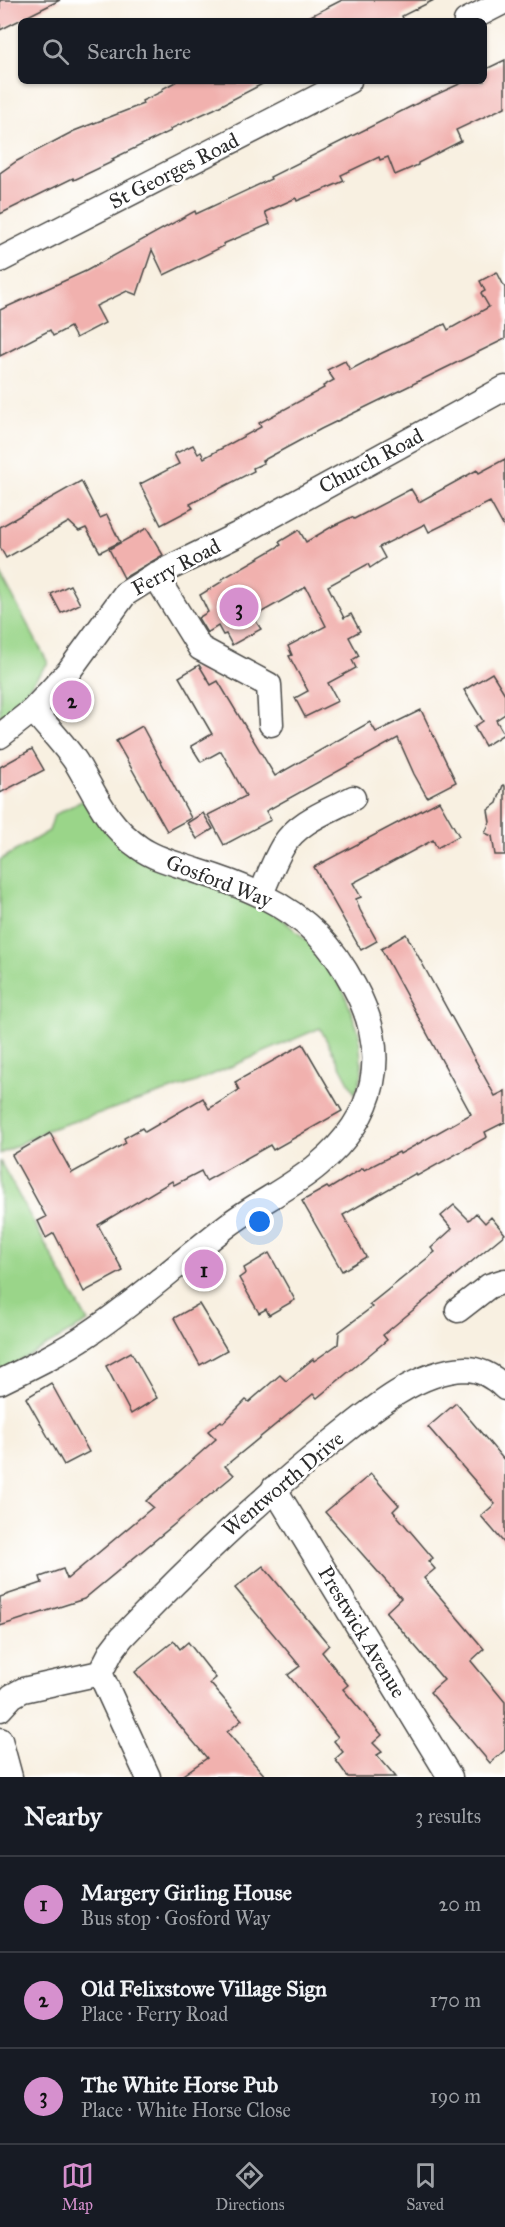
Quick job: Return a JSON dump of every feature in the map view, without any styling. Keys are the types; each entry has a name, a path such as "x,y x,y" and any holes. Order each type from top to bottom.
{"street":[{"path":"472,18 505,1"},
{"name":"St Georges Road","path":"0,260 343,84"},
{"name":"Church Road","path":"237,535 505,388"},
{"name":"Ferry Road","path":"0,736 33,710 69,670 125,594 155,575 237,535"},
{"path":"155,575 200,648 269,685 271,724"},
{"name":"Gosford Way","path":"0,1382 89,1334 229,1224 306,1174 342,1142 359,1118 371,1091 375,1068 371,1030 359,996 336,956 318,934 261,894 164,860 140,848 104,813 75,761 33,710"},
{"path":"261,894 283,845 292,835 304,824 353,798"},
{"path":"458,1311 489,1286 505,1281"},
{"name":"Wentworth Drive","path":"100,1672 122,1637 217,1540 274,1488 350,1427 408,1386 440,1374 468,1369 491,1376 505,1388"},
{"name":"Prestwick Avenue","path":"274,1488 450,1777"},
{"path":"0,1709 12,1696 23,1690 100,1672 148,1777"},
{"path":"0,1740 10,1777"}],"green space":[{"path":"0,573 48,663 16,704 0,719"},
{"path":"84,800 126,849 244,897 280,917 316,949 343,989 359,1033 362,1074 355,1094 320,1028 193,1083 47,1130 0,1154 0,860 49,831 54,815"},
{"path":"0,1161 88,1322 0,1372"}],"building":[{"path":"0,0 60,0 24,18 18,18 18,21 0,30"},
{"path":"342,0 434,0 402,16 403,18 307,18"},
{"path":"505,60 505,107 456,130 461,141 395,175 388,157 380,160 379,157 341,175 344,181 265,212 270,224 223,244 224,246 164,275 152,250 137,295 127,291 96,306 105,323 76,338 70,327 53,336 50,330 0,356 0,310 86,271 195,211 196,214 271,179 270,177 424,100 459,84 487,84 487,69"},
{"path":"171,84 262,84 112,159 114,161 74,180 73,178 0,214 0,173 17,161 74,131 143,104 142,101 163,91 162,89"},
{"path":"497,272 505,288 505,339 321,429 262,461 264,463 253,468 254,471 190,504 193,508 161,525 140,484 179,464 174,454 193,445 198,454 201,452 204,458 261,427 259,423 324,388 323,386 334,380 327,370 345,361 350,370 445,324 448,330 489,307 481,293 485,291 480,281"},
{"path":"505,459 505,529 490,502 429,532 425,524 379,547 385,558 370,568 368,564 328,586 344,618 351,614 360,631 349,637 359,656 352,660 356,668 328,683 338,701 305,717 295,698 308,691 289,656 292,655 288,646 326,626 306,587 253,617 261,629 232,645 218,626 207,633 198,618 208,612 200,595 223,581 222,579 281,545 279,542 299,530 306,542 333,526 352,517 354,519 411,489 419,502 477,470 479,473"},
{"path":"81,481 100,518 107,515 120,542 100,552 86,528 79,531 69,522 6,558 0,547 0,527"},
{"path":"147,528 163,555 124,578 109,549"},
{"path":"70,585 80,604 61,613 51,594"},
{"path":"199,665 211,685 218,681 275,776 370,722 376,732 421,710 456,782 427,797 398,738 266,811 271,820 224,845 208,815 246,796 221,751 201,762 191,746 212,734 179,677"},
{"path":"492,673 505,694 505,714 496,720 504,734 485,746 474,727 483,721 464,690"},
{"path":"142,726 191,818 167,831 116,741"},
{"path":"32,749 44,770 0,793 0,767"},
{"path":"503,785 505,786 505,855 495,855 492,836 485,833 490,822 488,810 497,803"},
{"path":"439,801 459,836 437,848 433,840 353,883 361,897 356,899 360,910 377,941 361,950 314,867"},
{"path":"203,813 213,829 197,839 187,823"},
{"path":"406,934 495,1096 505,1091 505,1122 485,1132 487,1137 417,1176 416,1173 343,1215 366,1257 342,1271 302,1201 327,1187 329,1189 363,1168 364,1170 399,1152 400,1154 471,1114 381,949"},
{"path":"303,1044 342,1111 273,1150 270,1145 206,1181 201,1171 174,1185 172,1181 98,1225 123,1271 84,1292 54,1233 46,1238 38,1221 46,1217 12,1155 50,1133 72,1173 126,1143 124,1138 142,1128 145,1132 203,1098 209,1109 239,1090 235,1082"},
{"path":"454,1205 469,1220 476,1213 485,1223 491,1217 505,1234 383,1335 387,1340 317,1398 313,1394 225,1466 234,1475 84,1599 0,1626 0,1597 42,1583 40,1577 63,1569 67,1579 153,1507 146,1501 216,1439 208,1431 221,1421 223,1423 246,1400 249,1402 280,1375 286,1381 313,1359 314,1361 338,1344 339,1332 372,1307 369,1305 435,1252 431,1248 452,1229 441,1216"},
{"path":"269,1253 295,1300 269,1315 266,1309 259,1313 239,1278 246,1273 244,1268"},
{"path":"199,1304 227,1350 200,1365 174,1318"},
{"path":"131,1352 157,1398 131,1414 106,1366"},
{"path":"51,1383 89,1452 64,1465 26,1398"},
{"path":"456,1403 505,1461 505,1544 481,1516 495,1504 428,1427"},
{"path":"371,1474 399,1505 393,1511 433,1558 428,1561 435,1569 424,1578 484,1649 471,1661 505,1702 505,1750 490,1763 430,1692 444,1680 386,1612 401,1598 325,1512"},
{"path":"263,1566 329,1645 322,1652 348,1685 343,1689 382,1735 373,1743 382,1752 377,1755 396,1777 348,1777 335,1759 343,1752 334,1741 338,1737 288,1675 300,1666 235,1588"},
{"path":"174,1641 180,1649 188,1642 216,1678 210,1683 242,1720 227,1732 266,1777 180,1777 207,1758 135,1672"}],"place":[{"name":"The White Horse Pub","path":"239,607"},
{"name":"Old Felixstowe Village Sign","path":"72,700"},
{"name":"Margery Girling House","path":"204,1269"}]}
